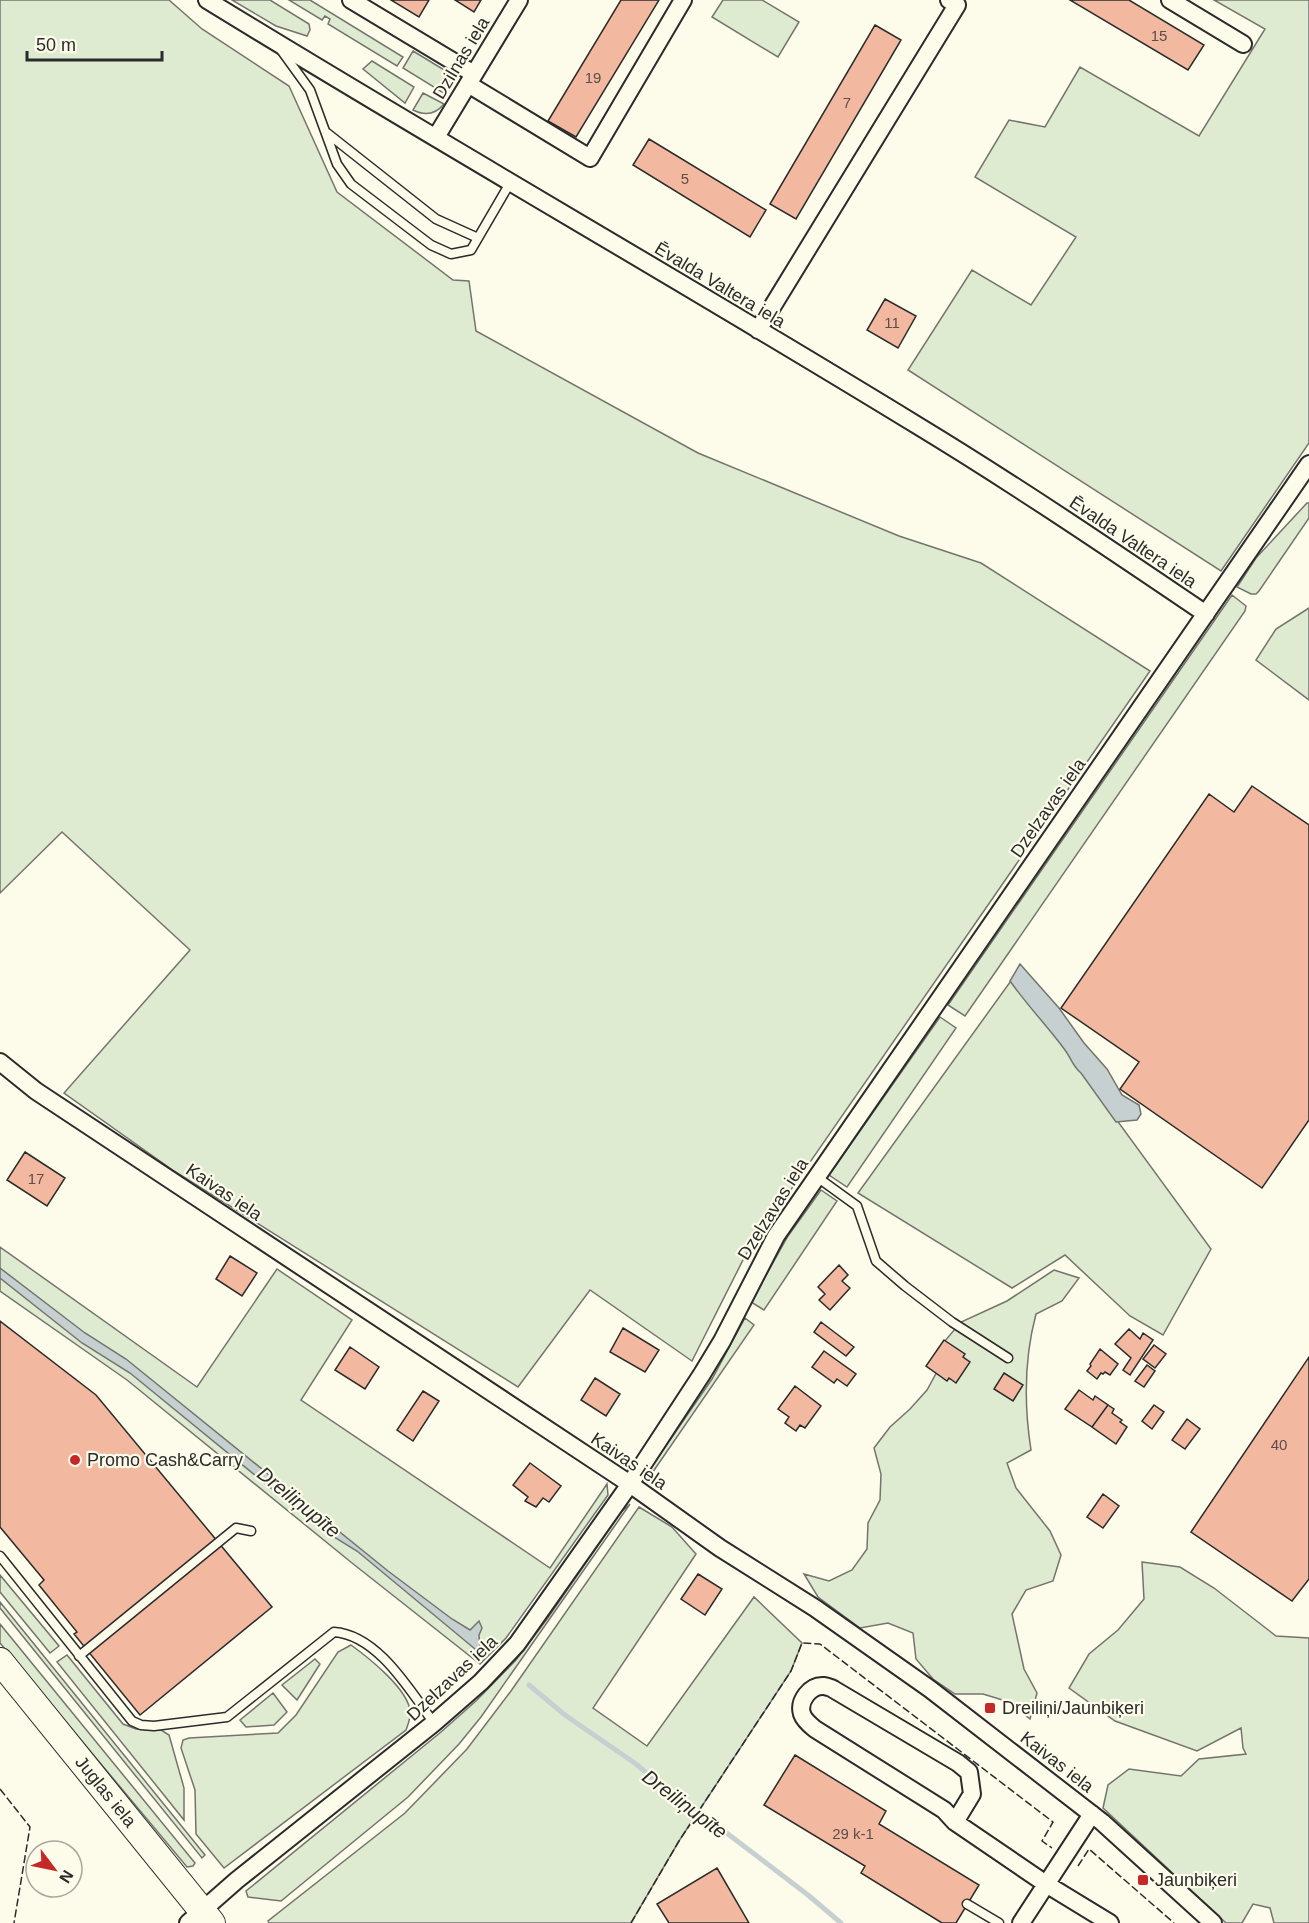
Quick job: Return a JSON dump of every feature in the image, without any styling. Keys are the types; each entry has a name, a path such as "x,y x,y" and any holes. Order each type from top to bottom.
{"main road":[{"name":"Juglas iela","path":"0,1661 200,1918"}],"street":[{"name":"Ēvalda Valtera iela","path":"207,0 916,425 1076,526 1206,614"},
{"path":"351,0 590,159 683,0"},
{"name":"Dzilnas iela","path":"436,137 519,0"},
{"path":"758,330 957,5 949,0"},
{"path":"1170,0 1243,44"},
{"name":"Dzelzavas iela","path":"200,1918 434,1723 481,1682 517,1644 630,1484 702,1374 722,1341 776,1236 1309,464"},
{"name":"Kaivas iela","path":"0,1062 36,1091 630,1484 720,1548 815,1608 921,1682 1092,1814 1213,1923"},
{"path":"955,1822 972,1794 969,1773 948,1757 833,1689 824,1686 813,1688 807,1693 801,1706 802,1714 815,1729 944,1810 955,1822 1046,1884 1110,1923"},
{"path":"1021,1923 1092,1814"}],"lane":[{"path":"275,42 310,90 337,164 351,184 431,245 451,254 471,250 510,183"},
{"path":"326,132 436,219 478,238"},
{"path":"817,1177 857,1206 876,1261 952,1322 1008,1358"},
{"path":"80,1656 236,1528 251,1531"},
{"path":"0,1556 132,1721 141,1725 154,1726 227,1717 334,1632 347,1633 384,1657 434,1723"},
{"path":"968,1904 999,1923"}],"green space":[{"path":"0,0 169,0 202,29 289,86 337,192 453,280 469,281 476,331 698,453 899,536 981,563 1150,671 745,1256 692,1361 590,1290 518,1387 174,1171 64,1093 190,950 62,832 0,893"},
{"path":"232,0 270,0 309,24 310,30 307,36 276,26"},
{"path":"289,0 310,0 403,57 397,66 328,24 330,19 325,16 322,20"},
{"path":"723,0 762,0 799,22 778,57 712,17"},
{"path":"1214,0 1309,0 1309,443 1221,571 908,370 972,270 1031,305 1076,237 975,177 1009,120 1045,127 1080,67 1199,136 1265,29"},
{"path":"413,51 446,71 450,82 445,94 403,68"},
{"path":"372,61 414,87 405,103 363,69"},
{"path":"423,93 444,104 430,113 413,110"},
{"path":"1309,503 1309,518 1259,591 1251,594 1237,587 1256,558"},
{"path":"1232,595 1246,606 1245,611 965,1016 948,1005"},
{"path":"1309,608 1309,700 1256,660 1276,629"},
{"path":"1013,978 1211,1249 1163,1335 1130,1316 1065,1255 1012,1288 858,1193"},
{"path":"940,1017 956,1028 847,1187 829,1175"},
{"path":"821,1190 837,1201 764,1310 751,1302 788,1236"},
{"path":"0,1247 197,1387 277,1269 352,1320 301,1400 550,1568 607,1484 608,1495 506,1638 480,1664 127,1380 0,1291"},
{"path":"1054,1270 1079,1278 1062,1301 1036,1314 1029,1348 1026,1382 1031,1450 1007,1463 1016,1488 1050,1531 1061,1555 1053,1581 1026,1590 1012,1614 1024,1669 1037,1693 1030,1719 1009,1702 983,1694 955,1694 933,1679 916,1659 913,1633 888,1623 860,1628 818,1597 804,1574 829,1581 852,1570 867,1549 868,1523 880,1500 881,1474 874,1448 890,1427 927,1390 939,1368 944,1342 961,1322 1007,1301"},
{"path":"745,1318 754,1325 648,1479 650,1469 712,1379"},
{"path":"630,1504 481,1717 459,1744 408,1797 281,1901 248,1897 246,1891 441,1732 477,1700 516,1660 621,1512"},
{"path":"639,1507 672,1527 696,1554 593,1708 647,1746 754,1597 802,1643 791,1671 679,1841 631,1923 269,1923 268,1921 405,1813 467,1749 511,1691"},
{"path":"1142,1562 1180,1567 1214,1588 1276,1636 1309,1638 1309,1923 1274,1923 1270,1908 1253,1904 1242,1923 1226,1923 1103,1808 1108,1785 1129,1769 1181,1776 1199,1759 1246,1754 1243,1748 1241,1728 1197,1751 1115,1721 1069,1688 1089,1654 1118,1630 1144,1599"},
{"path":"0,1575 59,1646 50,1653 0,1592"},
{"path":"0,1602 205,1855 202,1858 0,1608"},
{"path":"0,1624 195,1863 193,1866 187,1867 0,1643"},
{"path":"351,1645 395,1684 408,1702 410,1719 406,1730 224,1868 196,1834 195,1790 181,1748 183,1740 278,1733 296,1715 338,1652"},
{"path":"67,1655 123,1724 136,1729 161,1730 169,1735 184,1788 184,1820 57,1662"},
{"path":"315,1659 320,1664 297,1700 282,1685"},
{"path":"273,1693 287,1712 274,1725 246,1727 240,1720"}],"water":[{"path":"1020,964 1059,1008 1084,1043 1107,1069 1122,1095 1139,1105 1141,1114 1137,1120 1116,1122 1065,1050 1010,981"},
{"name":"Dreiliņupīte","path":"0,1268 85,1333 126,1359 388,1571 452,1619 470,1630 479,1621 482,1628 479,1635 480,1647 475,1649 357,1551 321,1529 130,1373 82,1343 0,1278"}],"building":[{"path":"391,0 429,0 419,17"},
{"path":"455,0 481,0 474,12"},
{"path":"621,0 659,0 576,137 548,121"},
{"path":"1070,0 1129,0 1204,45 1188,70"},
{"path":"875,25 901,40 796,219 770,204"},
{"path":"649,139 766,210 750,237 633,165"},
{"path":"885,299 916,316 898,348 867,330"},
{"path":"1252,786 1309,825 1309,1120 1262,1188 1120,1089 1139,1062 1061,1008 1209,794 1234,812"},
{"path":"25,1152 65,1178 47,1206 7,1180"},
{"path":"230,1256 257,1273 242,1296 216,1279"},
{"path":"839,1265 848,1275 842,1281 850,1288 830,1310 819,1300 825,1294 818,1287"},
{"name":"Promo Cash&Carry","path":"0,1321 96,1395 272,1607 140,1715 74,1634 77,1632 39,1585 44,1580 0,1527"},
{"path":"821,1322 854,1347 846,1356 814,1332"},
{"path":"623,1328 659,1350 645,1372 610,1352"},
{"path":"1129,1329 1140,1339 1143,1333 1153,1340 1130,1375 1123,1370 1131,1358 1115,1344"},
{"path":"944,1340 965,1354 963,1357 970,1362 956,1383 949,1378 947,1381 926,1366"},
{"path":"1154,1345 1166,1354 1155,1368 1143,1359"},
{"path":"350,1347 379,1367 365,1389 335,1370"},
{"path":"1100,1349 1118,1364 1110,1375 1105,1372 1101,1373 1097,1379 1087,1371"},
{"path":"824,1351 856,1374 847,1386 837,1379 834,1383 812,1367"},
{"path":"1309,1357 1309,1579 1292,1601 1191,1532"},
{"path":"1147,1365 1155,1371 1144,1387 1135,1381"},
{"path":"1004,1373 1023,1385 1013,1401 994,1389"},
{"path":"595,1378 620,1394 606,1416 581,1400"},
{"path":"795,1386 821,1406 805,1428 800,1425 796,1431 785,1423 789,1417 778,1409"},
{"path":"1079,1390 1093,1400 1095,1396 1108,1405 1092,1427 1065,1409"},
{"path":"423,1391 439,1401 413,1441 397,1430"},
{"path":"1108,1405 1114,1409 1112,1413 1127,1427 1116,1444 1092,1427"},
{"path":"1154,1405 1164,1412 1152,1429 1142,1421"},
{"path":"1187,1419 1200,1429 1185,1449 1172,1440"},
{"path":"530,1463 561,1486 549,1502 543,1498 536,1507 525,1501 528,1497 513,1485"},
{"path":"1103,1494 1119,1506 1103,1528 1087,1517"},
{"path":"698,1574 722,1589 705,1615 681,1599"},
{"path":"795,1755 886,1811 879,1824 979,1885 956,1923 942,1923 861,1873 865,1866 764,1805"},
{"path":"717,1868 749,1923 669,1923 657,1904"}],"waterway":[{"name":"Dreiliņupīte","path":"529,1685 565,1715 636,1764 697,1815 728,1834 808,1895 841,1923"}],"fence":[{"path":"631,1923 679,1841 791,1671 802,1643 820,1644 1053,1822 1042,1841 1052,1848"},
{"path":"0,1789 30,1827 14,1923"},
{"path":"1078,1866 1089,1849 1174,1923"}],"place":[{"name":"Promo Cash&Carry","path":"75,1460"},
{"name":"Dreiliņi/Jaunbiķeri","path":"990,1708"},
{"name":"Jaunbiķeri","path":"1143,1880"}]}
